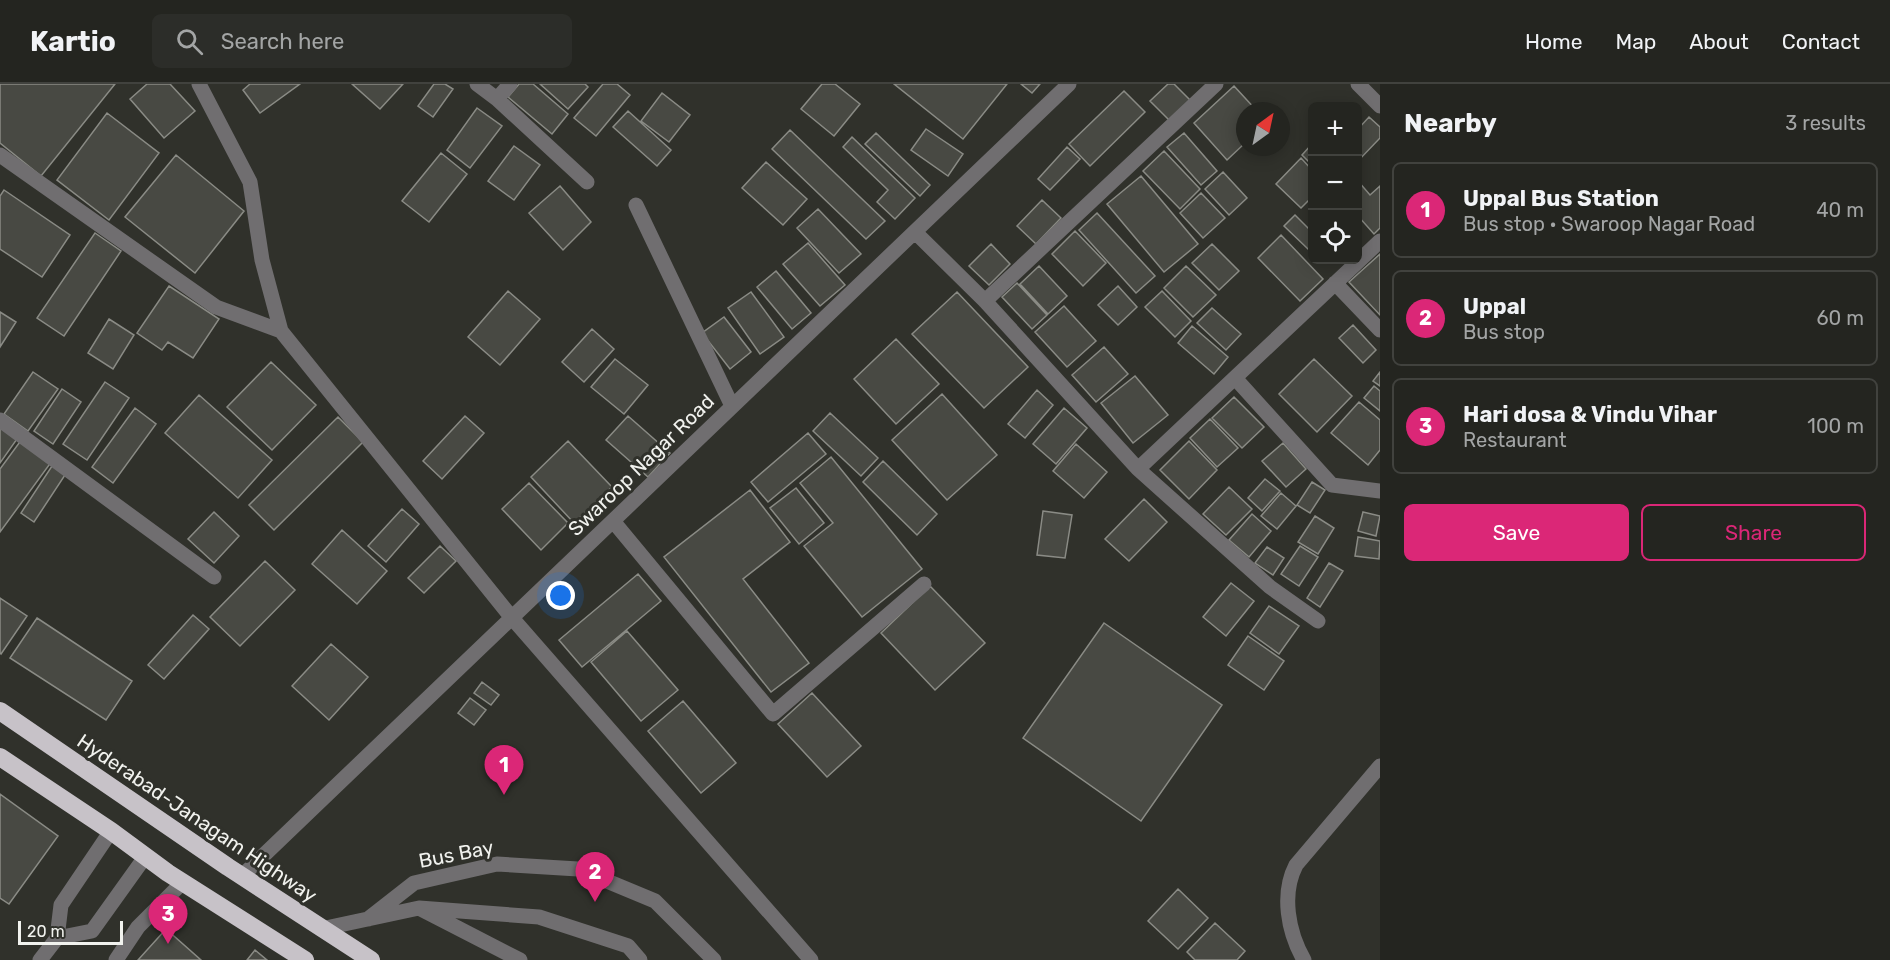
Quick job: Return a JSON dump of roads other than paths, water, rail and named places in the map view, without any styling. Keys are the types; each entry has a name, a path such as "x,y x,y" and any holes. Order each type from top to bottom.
{"highway":[{"name":"Hyderabad-Janagam Highway","path":"0,711 242,876 371,960"},
{"path":"0,757 111,831 145,857 305,960"}],"street":[{"path":"199,84 250,182 262,260 281,331 512,618 811,960"},
{"path":"477,84 497,99 587,182"},
{"path":"497,99 510,84"},
{"name":"Swaroop Nagar Road","path":"242,876 1069,84"},
{"path":"985,301 1216,84"},
{"path":"1358,84 1380,106"},
{"path":"0,155 216,307 281,331"},
{"path":"636,205 732,406"},
{"path":"915,232 985,301 1138,469 1270,587 1318,621"},
{"path":"1138,469 1380,241"},
{"path":"1335,283 1380,330"},
{"path":"1235,378 1332,485 1380,491"},
{"path":"0,420 214,577"},
{"path":"613,521 773,714 924,584"},
{"path":"1304,960 1297,947 1286,907 1290,876 1296,865 1380,766"},
{"path":"40,960 57,938 61,905 111,831"},
{"path":"57,938 92,931 145,857"},
{"name":"Bus Bay","path":"368,919 414,883 497,864 578,869 655,901 714,960"},
{"path":"116,960 138,927 183,882"},
{"path":"419,908 520,960"},
{"name":"Bus Bay","path":"321,929 419,908 539,917 628,946 640,960"}],"place":[{"name":"Uppal Bus Station","path":"504,795"},
{"name":"Uppal","path":"595,902"},
{"name":"Hari dosa & Vindu Vihar","path":"168,944"}]}
